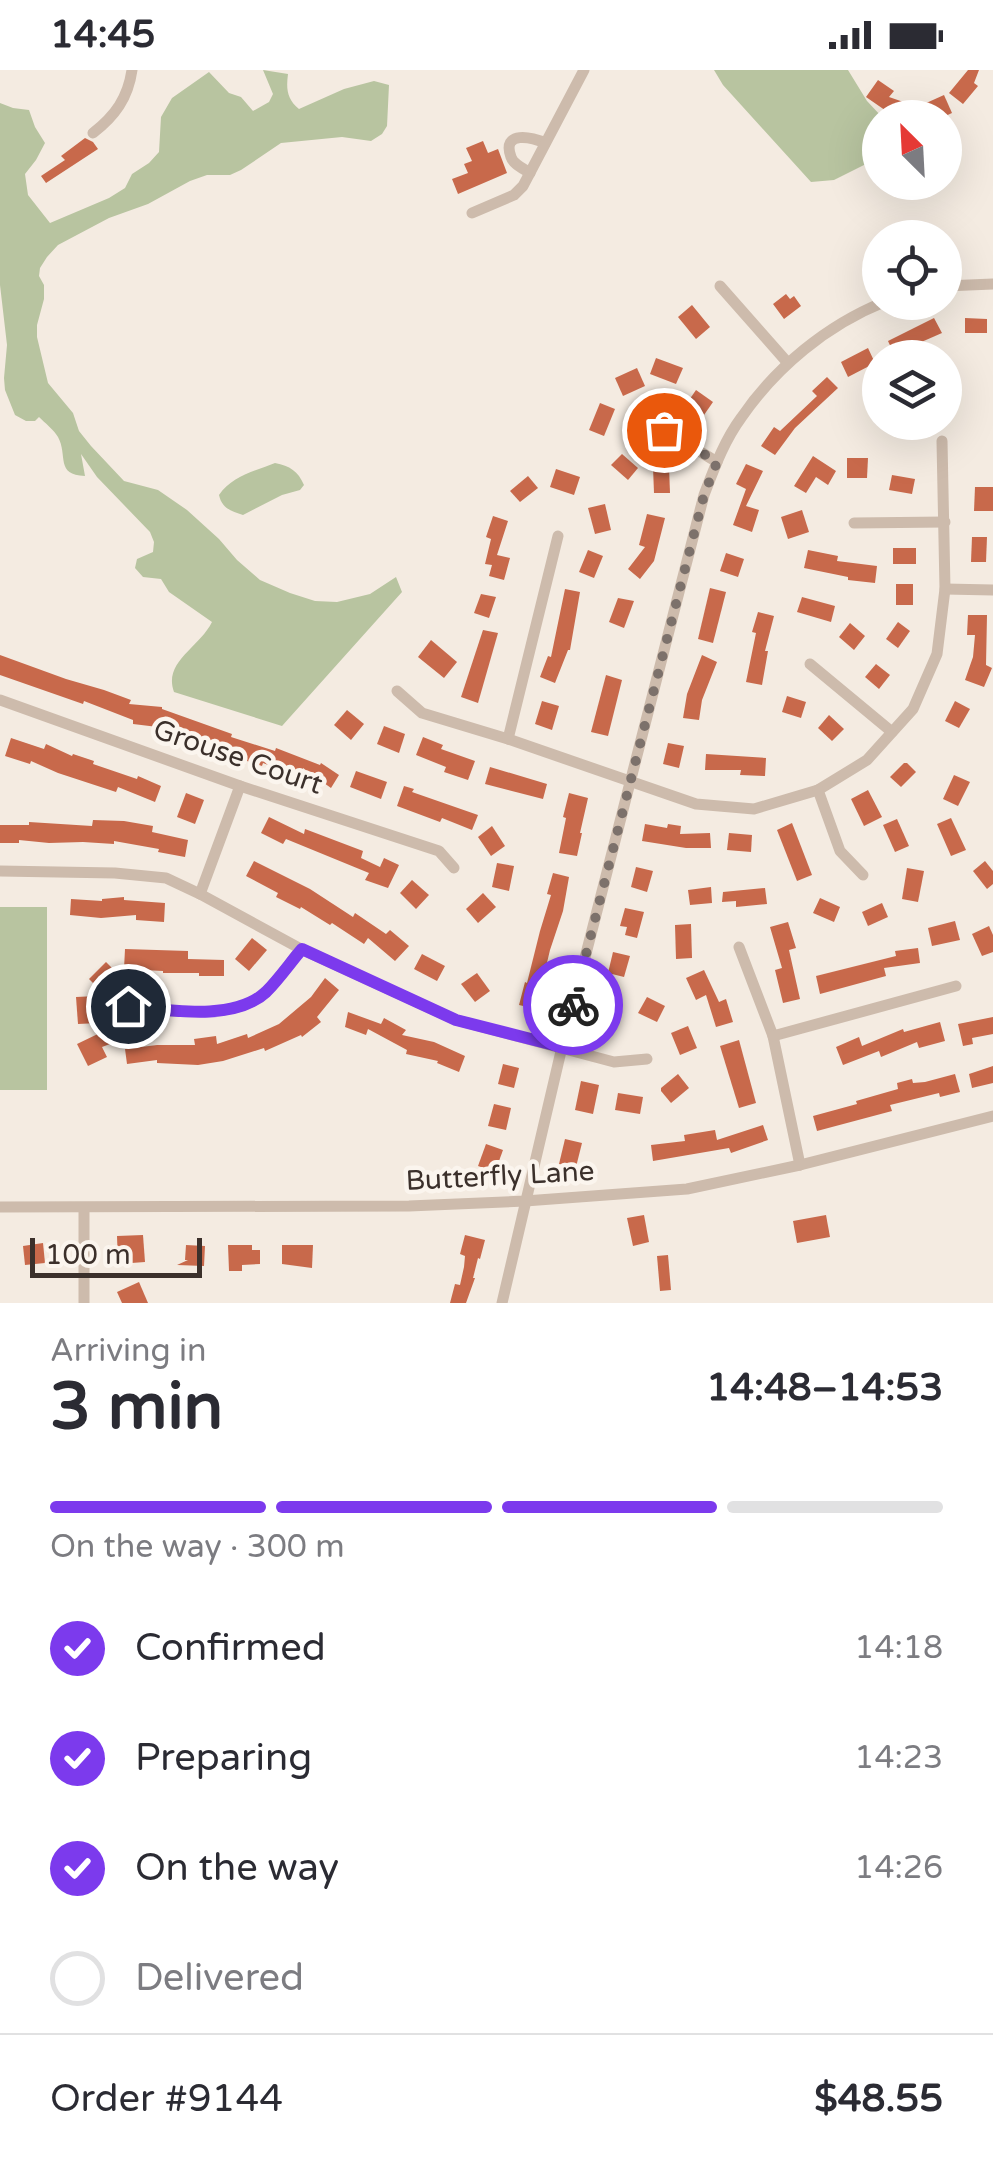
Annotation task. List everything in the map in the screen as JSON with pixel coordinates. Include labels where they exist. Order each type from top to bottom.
[{"type":"street","points":[[93,133],[116,113],[132,70]]},
{"type":"street","points":[[472,213],[523,186],[584,70]]},
{"type":"street","points":[[530,173],[514,162],[511,146],[520,136],[545,143]]},
{"type":"street","points":[[962,285],[993,284]]},
{"type":"street","points":[[720,286],[788,362]]},
{"type":"street","points":[[502,1303],[562,1047],[704,495],[740,419],[788,362],[862,311]]},
{"type":"street","points":[[664,430],[717,462]]},
{"type":"street","points":[[397,691],[422,713],[508,738],[696,804],[754,809],[818,790],[867,760],[914,709],[937,654],[946,589],[942,441]]},
{"type":"street","points":[[854,523],[946,522]]},
{"type":"street","points":[[508,738],[558,536]]},
{"type":"street","points":[[946,589],[993,590]]},
{"type":"street","points":[[810,664],[892,732]]},
{"type":"street","name":"Grouse Court","points":[[0,700],[240,786],[439,851],[454,868]]},
{"type":"street","points":[[200,894],[240,786]]},
{"type":"street","points":[[818,790],[840,850],[864,875]]},
{"type":"street","points":[[0,871],[166,878],[302,949],[456,1020],[614,1062],[647,1060]]},
{"type":"street","points":[[739,948],[773,1036],[800,1165]]},
{"type":"street","points":[[128,1006],[207,1012],[243,1006],[264,994],[302,949]]},
{"type":"street","points":[[773,1036],[956,986]]},
{"type":"street","name":"Butterfly Lane","points":[[0,1207],[409,1206],[525,1202],[687,1189],[993,1116]]},
{"type":"street","points":[[84,1208],[84,1303]]},
{"type":"green space","points":[[263,70],[288,74],[288,93],[299,109],[374,81],[389,85],[387,126],[371,141],[342,137],[281,143],[241,170],[190,181],[58,245],[40,268],[44,299],[37,337],[48,383],[73,413],[79,431],[91,446],[124,481],[158,490],[187,510],[260,580],[315,601],[337,602],[370,594],[396,577],[402,592],[282,726],[174,692],[173,672],[212,622],[169,592],[161,579],[143,577],[135,568],[137,559],[153,552],[150,532],[97,477],[81,454],[85,476],[66,468],[58,437],[39,417],[26,421],[15,415],[5,390],[7,345],[0,285],[0,103],[29,110],[45,143],[25,174],[28,195],[50,223],[125,188],[132,174],[159,152],[161,117],[172,98],[209,72],[253,111],[269,102],[273,94]]},
{"type":"green space","points":[[714,70],[848,70],[866,100],[862,100],[862,166],[834,180],[811,182],[723,85]]},
{"type":"green space","points":[[275,463],[296,473],[304,485],[300,490],[243,515],[222,503],[219,495],[230,483]]},
{"type":"green space","points":[[0,907],[47,907],[47,1090],[0,1090]]},
{"type":"building","points":[[968,70],[979,70],[974,83],[978,86],[963,104],[949,93]]},
{"type":"building","points":[[878,80],[894,91],[889,97],[898,100],[870,100],[866,97]]},
{"type":"building","points":[[85,138],[98,149],[46,183],[41,176],[65,160],[61,156]]},
{"type":"building","points":[[483,141],[488,153],[498,149],[507,173],[458,194],[452,179],[468,173],[464,164],[472,161],[466,148]]},
{"type":"building","points":[[786,294],[790,299],[794,296],[801,306],[784,319],[773,304]]},
{"type":"building","points":[[692,305],[710,327],[696,339],[678,317]]},
{"type":"building","points":[[965,318],[987,319],[987,333],[965,333]]},
{"type":"building","points":[[930,320],[935,320],[942,333],[926,340],[890,340]]},
{"type":"building","points":[[862,351],[862,370],[848,377],[841,362]]},
{"type":"building","points":[[656,358],[683,368],[676,384],[650,374]]},
{"type":"building","points":[[637,368],[645,386],[623,396],[615,378]]},
{"type":"building","points":[[827,377],[838,388],[795,428],[775,455],[761,446],[774,427],[780,431],[817,396],[812,391]]},
{"type":"building","points":[[696,390],[713,402],[704,415],[687,403]]},
{"type":"building","points":[[600,403],[615,409],[604,436],[589,430]]},
{"type":"building","points":[[622,454],[638,468],[628,480],[611,465]]},
{"type":"building","points":[[813,456],[836,471],[828,485],[816,477],[806,493],[794,486]]},
{"type":"building","points":[[847,458],[868,458],[867,478],[847,478]]},
{"type":"building","points":[[746,464],[763,471],[746,506],[759,510],[752,532],[733,525],[746,489],[736,484]]},
{"type":"building","points":[[653,467],[669,467],[670,493],[654,493]]},
{"type":"building","points":[[556,469],[580,477],[574,495],[550,487]]},
{"type":"building","points":[[892,475],[915,479],[912,494],[889,490]]},
{"type":"building","points":[[528,476],[538,488],[520,502],[510,491]]},
{"type":"building","points":[[975,487],[993,487],[993,511],[974,511]]},
{"type":"building","points":[[605,504],[611,530],[595,534],[588,508]]},
{"type":"building","points":[[802,510],[809,532],[788,539],[781,517]]},
{"type":"building","points":[[647,514],[665,518],[654,561],[640,579],[628,569],[645,547],[639,545]]},
{"type":"building","points":[[493,516],[508,521],[497,555],[510,558],[504,580],[489,576],[492,565],[485,564],[491,539],[486,537]]},
{"type":"building","points":[[972,537],[987,537],[986,562],[971,562]]},
{"type":"building","points":[[893,548],[916,548],[916,564],[893,564]]},
{"type":"building","points":[[588,550],[603,556],[594,578],[579,572]]},
{"type":"building","points":[[808,550],[838,556],[837,561],[877,566],[875,583],[804,568]]},
{"type":"building","points":[[726,553],[744,559],[738,577],[720,571]]},
{"type":"building","points":[[896,584],[913,584],[913,605],[896,605]]},
{"type":"building","points":[[710,588],[726,592],[713,643],[698,639]]},
{"type":"building","points":[[565,589],[580,592],[570,650],[555,683],[540,677],[548,656],[551,657]]},
{"type":"building","points":[[481,594],[496,597],[489,618],[474,613]]},
{"type":"building","points":[[802,597],[835,606],[831,622],[797,612]]},
{"type":"building","points":[[618,598],[634,601],[624,628],[609,622]]},
{"type":"building","points":[[758,612],[774,616],[762,685],[746,682]]},
{"type":"building","points":[[968,615],[987,615],[986,665],[992,668],[984,687],[965,680],[975,635],[967,635]]},
{"type":"building","points":[[898,622],[910,631],[898,648],[886,639]]},
{"type":"building","points":[[850,623],[865,636],[854,650],[839,637]]},
{"type":"building","points":[[483,630],[498,633],[478,703],[461,697]]},
{"type":"building","points":[[431,640],[457,662],[444,678],[418,657]]},
{"type":"building","points":[[0,655],[131,700],[129,704],[162,707],[232,734],[231,737],[321,763],[339,775],[331,788],[303,768],[300,777],[235,757],[165,731],[166,728],[133,724],[133,720],[84,701],[83,704],[0,675]]},
{"type":"building","points":[[702,655],[717,662],[702,700],[699,720],[683,718],[687,694]]},
{"type":"building","points":[[876,664],[890,675],[879,689],[865,677]]},
{"type":"building","points":[[606,675],[622,680],[608,736],[591,732]]},
{"type":"building","points":[[787,696],[806,702],[801,718],[782,712]]},
{"type":"building","points":[[542,701],[559,706],[552,730],[535,724]]},
{"type":"building","points":[[955,701],[970,709],[959,728],[945,721]]},
{"type":"building","points":[[347,710],[364,724],[351,740],[334,725]]},
{"type":"building","points":[[829,715],[844,729],[832,741],[818,728]]},
{"type":"building","points":[[384,726],[405,734],[399,753],[377,744]]},
{"type":"building","points":[[423,737],[443,745],[441,749],[475,761],[468,780],[444,772],[446,767],[416,755]]},
{"type":"building","points":[[11,738],[44,749],[46,744],[161,786],[155,802],[118,787],[116,792],[31,761],[30,764],[5,756]]},
{"type":"building","points":[[668,743],[684,746],[679,768],[663,764]]},
{"type":"building","points":[[706,754],[766,758],[765,776],[740,775],[741,770],[705,770]]},
{"type":"building","points":[[904,763],[916,772],[901,787],[890,777]]},
{"type":"building","points":[[490,767],[547,784],[543,799],[485,784]]},
{"type":"building","points":[[356,771],[387,782],[381,799],[350,787]]},
{"type":"building","points":[[954,775],[970,782],[958,806],[943,799]]},
{"type":"building","points":[[404,786],[478,815],[472,830],[397,806]]},
{"type":"building","points":[[868,790],[882,817],[864,826],[851,799]]},
{"type":"building","points":[[186,793],[204,800],[195,824],[177,817]]},
{"type":"building","points":[[569,793],[588,798],[577,856],[559,853]]},
{"type":"building","points":[[269,817],[304,834],[305,829],[363,851],[361,858],[380,867],[384,858],[399,865],[388,888],[365,880],[369,873],[286,839],[283,844],[261,833]]},
{"type":"building","points":[[951,818],[966,850],[951,856],[937,824]]},
{"type":"building","points":[[897,819],[909,846],[895,852],[883,825]]},
{"type":"building","points":[[93,820],[153,826],[152,832],[188,840],[185,857],[114,841],[0,843],[0,825],[29,822],[92,826]]},
{"type":"building","points":[[792,823],[812,875],[797,881],[777,830]]},
{"type":"building","points":[[645,824],[681,826],[680,834],[710,833],[711,848],[642,841]]},
{"type":"building","points":[[492,826],[505,846],[491,856],[478,837]]},
{"type":"building","points":[[729,833],[752,835],[751,852],[727,850]]},
{"type":"building","points":[[254,861],[310,889],[353,917],[355,913],[386,934],[390,930],[409,946],[395,961],[368,938],[364,944],[332,923],[276,897],[278,893],[246,876]]},
{"type":"building","points":[[985,861],[993,871],[993,884],[987,889],[973,871]]},
{"type":"building","points":[[497,863],[514,866],[509,891],[492,887]]},
{"type":"building","points":[[636,867],[653,871],[647,892],[631,887]]},
{"type":"building","points":[[907,868],[924,871],[918,902],[902,899]]},
{"type":"building","points":[[553,873],[569,877],[536,1009],[519,1005],[551,895],[547,894]]},
{"type":"building","points":[[412,880],[429,895],[416,909],[400,893]]},
{"type":"building","points":[[711,887],[712,903],[690,905],[688,890]]},
{"type":"building","points":[[765,888],[767,904],[736,907],[736,901],[722,902],[723,892]]},
{"type":"building","points":[[483,893],[496,907],[478,923],[466,909]]},
{"type":"building","points":[[124,897],[165,903],[164,922],[136,920],[136,915],[70,915],[71,899],[102,901]]},
{"type":"building","points":[[820,898],[840,907],[834,922],[813,913]]},
{"type":"building","points":[[882,903],[888,917],[868,926],[862,912]]},
{"type":"building","points":[[625,908],[644,912],[637,938],[625,935],[627,927],[620,926]]},
{"type":"building","points":[[955,921],[960,940],[932,946],[928,928]]},
{"type":"building","points":[[788,922],[796,948],[789,950],[800,999],[783,1003],[775,970],[782,968],[770,927]]},
{"type":"building","points":[[691,924],[692,958],[676,959],[675,925]]},
{"type":"building","points":[[989,926],[993,952],[982,956],[972,934]]},
{"type":"building","points":[[252,938],[267,950],[249,971],[235,959]]},
{"type":"building","points":[[918,948],[920,963],[884,968],[886,976],[820,994],[816,976],[896,956],[895,951]]},
{"type":"building","points":[[125,949],[188,951],[188,959],[224,960],[224,976],[124,969]]},
{"type":"building","points":[[613,952],[630,956],[624,977],[608,973]]},
{"type":"building","points":[[422,954],[445,966],[437,981],[414,969]]},
{"type":"building","points":[[106,962],[119,975],[102,992],[89,979]]},
{"type":"building","points":[[704,970],[719,1002],[726,999],[733,1022],[716,1027],[706,995],[696,1000],[686,978]]},
{"type":"building","points":[[477,973],[490,991],[475,1002],[461,984]]},
{"type":"building","points":[[325,978],[339,990],[317,1017],[321,1022],[302,1037],[265,1051],[264,1048],[198,1065],[157,1060],[127,1064],[125,1049],[195,1045],[194,1039],[216,1036],[217,1044],[247,1034],[248,1038],[279,1024],[311,997]]},
{"type":"building","points":[[97,996],[99,1023],[78,1024],[76,997]]},
{"type":"building","points":[[647,997],[665,1006],[657,1022],[638,1013]]},
{"type":"building","points":[[602,998],[623,1004],[619,1020],[597,1014]]},
{"type":"building","points":[[348,1012],[381,1024],[384,1018],[406,1030],[402,1035],[434,1042],[465,1056],[459,1072],[438,1061],[406,1054],[407,1050],[368,1029],[366,1035],[345,1027]]},
{"type":"building","points":[[993,1017],[993,1034],[972,1038],[973,1044],[963,1046],[958,1024]]},
{"type":"building","points":[[940,1022],[945,1041],[919,1048],[917,1042],[881,1057],[879,1051],[843,1065],[836,1047],[859,1037],[862,1046],[903,1029],[904,1032]]},
{"type":"building","points":[[688,1026],[697,1048],[680,1055],[671,1033]]},
{"type":"building","points":[[104,1031],[110,1044],[102,1047],[107,1057],[88,1066],[77,1044]]},
{"type":"building","points":[[739,1040],[756,1103],[739,1108],[720,1046]]},
{"type":"building","points":[[503,1064],[519,1068],[514,1088],[498,1084]]},
{"type":"building","points":[[993,1066],[993,1083],[972,1088],[969,1074]]},
{"type":"building","points":[[678,1074],[689,1088],[671,1103],[661,1088]]},
{"type":"building","points":[[955,1074],[960,1092],[890,1105],[892,1111],[817,1131],[813,1116],[898,1089],[897,1083],[912,1079],[913,1083],[925,1082]]},
{"type":"building","points":[[581,1081],[599,1085],[593,1114],[575,1110]]},
{"type":"building","points":[[618,1093],[643,1097],[640,1114],[615,1110]]},
{"type":"building","points":[[494,1104],[511,1108],[506,1130],[488,1126]]},
{"type":"building","points":[[763,1125],[768,1140],[731,1153],[729,1148],[653,1161],[651,1145],[685,1141],[684,1135],[715,1130],[717,1140]]},
{"type":"building","points":[[565,1139],[582,1143],[576,1167],[559,1164]]},
{"type":"building","points":[[486,1144],[503,1150],[495,1172],[478,1166]]},
{"type":"building","points":[[644,1215],[649,1242],[633,1246],[627,1218]]},
{"type":"building","points":[[826,1215],[830,1237],[797,1243],[793,1221]]},
{"type":"building","points":[[143,1235],[145,1262],[118,1264],[117,1236]]},
{"type":"building","points":[[465,1235],[485,1240],[466,1303],[450,1303],[464,1267],[465,1256],[460,1254]]},
{"type":"building","points":[[43,1243],[45,1263],[25,1265],[23,1246]]},
{"type":"building","points":[[186,1245],[205,1246],[204,1266],[177,1265],[188,1260]]},
{"type":"building","points":[[228,1245],[252,1245],[252,1250],[260,1250],[260,1264],[229,1271]]},
{"type":"building","points":[[282,1245],[313,1245],[312,1268],[282,1264]]},
{"type":"building","points":[[668,1255],[671,1290],[660,1291],[657,1256]]},
{"type":"building","points":[[139,1282],[148,1303],[122,1303],[117,1292]]},
{"type":"way so far","points":[[573,1005],[704,495],[717,462],[664,430]]},
{"type":"route","points":[[128,1006],[207,1012],[243,1006],[264,994],[302,949],[456,1020],[562,1047],[573,1005]]}]
